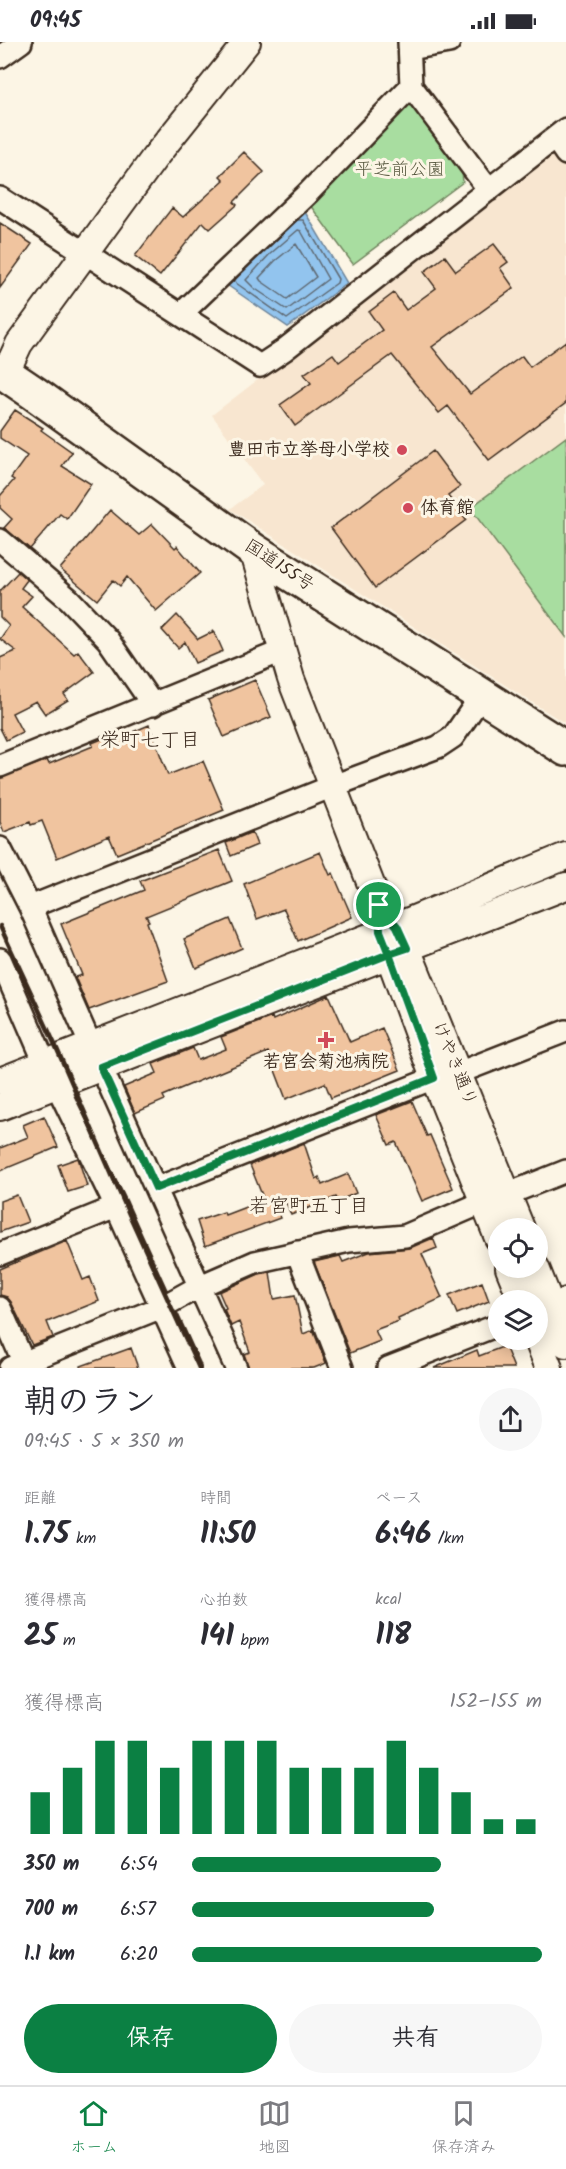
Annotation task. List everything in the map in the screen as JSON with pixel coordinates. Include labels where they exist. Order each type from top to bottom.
[{"type":"highway","name":"国道155号","points":[[2,374],[253,550],[566,749]]},
{"type":"street","points":[[0,57],[21,42]]},
{"type":"street","points":[[2,374],[19,344],[155,157],[247,42]]},
{"type":"street","points":[[449,42],[410,45],[411,86],[489,190]]},
{"type":"street","points":[[181,314],[309,192],[411,86]]},
{"type":"street","points":[[0,198],[260,366],[284,350],[489,190],[562,140]]},
{"type":"street","points":[[0,540],[69,599],[100,632],[153,705]]},
{"type":"street","points":[[253,550],[282,651],[446,1075],[490,1218]]},
{"type":"street","points":[[0,766],[282,651]]},
{"type":"street","points":[[30,907],[446,743],[453,737],[482,695]]},
{"type":"street","points":[[0,848],[30,907],[236,1368]]},
{"type":"street","points":[[393,940],[566,856]]},
{"type":"street","points":[[0,1081],[45,1063],[96,1056],[393,940],[566,886]]},
{"type":"street","points":[[0,959],[45,1063]]},
{"type":"street","points":[[156,1188],[446,1075],[566,1031]]},
{"type":"street","points":[[0,1107],[57,1086],[96,1056]]},
{"type":"street","name":"けやき通り","points":[[446,1075],[508,1194],[517,1218]]},
{"type":"street","points":[[57,1086],[116,1207],[189,1368]]},
{"type":"street","points":[[508,1194],[566,1172]]},
{"type":"street","points":[[0,1308],[20,1366],[162,1307],[198,1287],[255,1262],[349,1241],[405,1236],[484,1202]]},
{"type":"street","points":[[0,1254],[116,1207]]},
{"type":"street","points":[[297,1252],[342,1368]]},
{"type":"street","points":[[540,1278],[566,1344]]},
{"type":"street","points":[[388,1368],[488,1329]]},
{"type":"street","points":[[542,1350],[549,1368]]},
{"type":"shaded area","name":"豊田市立挙母小学校","points":[[548,156],[559,157],[566,168],[566,724],[230,509],[263,485],[212,415]]},
{"type":"green space","name":"平芝前公園","points":[[407,97],[462,172],[463,182],[353,264],[307,201]]},
{"type":"green space","points":[[566,437],[566,637],[470,508]]},
{"type":"water","points":[[302,207],[347,283],[288,327],[224,283]]},
{"type":"building","points":[[244,152],[264,172],[234,202],[237,205],[210,229],[203,222],[160,276],[135,256],[172,208],[183,217],[224,180],[220,176]]},
{"type":"building","points":[[0,223],[32,244],[0,288]]},
{"type":"building","points":[[494,244],[508,262],[500,268],[514,288],[432,347],[470,394],[522,356],[530,367],[566,341],[566,403],[489,460],[448,406],[439,413],[392,355],[295,426],[280,405],[311,383],[304,374],[333,354],[339,362],[382,330],[369,312],[394,293],[406,310],[436,288],[424,272],[445,256],[456,271]]},
{"type":"building","points":[[15,410],[43,428],[41,430],[72,452],[62,466],[91,484],[67,519],[60,514],[30,549],[4,528],[12,519],[0,508],[0,496],[14,480],[11,478],[27,456],[0,438],[0,431]]},
{"type":"building","name":"体育館","points":[[433,451],[460,487],[448,496],[466,520],[375,588],[331,528]]},
{"type":"building","points":[[110,510],[139,535],[152,524],[175,548],[177,546],[200,573],[156,611],[127,577],[120,586],[113,580],[97,600],[60,569]]},
{"type":"building","points":[[18,572],[27,580],[21,588],[32,596],[22,607],[74,654],[78,651],[94,672],[64,694],[68,700],[45,714],[36,701],[12,713],[22,732],[6,740],[0,728],[0,658],[16,651],[0,639],[9,626],[0,617],[0,591]]},
{"type":"building","points":[[177,615],[198,639],[214,631],[223,651],[195,663],[185,642],[178,648],[162,630]]},
{"type":"building","points":[[255,680],[271,717],[224,737],[208,700]]},
{"type":"building","points":[[149,725],[168,775],[203,761],[224,810],[117,854],[109,836],[57,858],[42,821],[31,825],[30,822],[4,832],[0,822],[0,778],[47,760],[49,764],[93,746],[92,743],[112,735],[114,740]]},
{"type":"building","points":[[252,832],[257,845],[231,856],[226,843]]},
{"type":"building","points":[[219,850],[232,881],[146,916],[168,981],[89,1010],[75,977],[82,975],[61,924],[144,890],[140,881]]},
{"type":"building","points":[[320,852],[330,875],[333,873],[352,917],[298,941],[284,909],[257,919],[244,884]]},
{"type":"building","points":[[230,919],[242,948],[196,968],[184,939]]},
{"type":"building","points":[[329,995],[350,1042],[382,1028],[400,1070],[331,1098],[325,1083],[286,1099],[268,1052],[163,1096],[165,1100],[135,1113],[124,1087],[157,1073],[153,1064],[193,1048],[198,1060],[226,1049],[221,1037],[272,1017],[273,1020]]},
{"type":"building","points":[[412,1101],[453,1188],[422,1201],[396,1142],[389,1145],[376,1115]]},
{"type":"building","points":[[44,1116],[58,1147],[0,1171],[0,1148],[28,1137],[23,1125]]},
{"type":"building","points":[[304,1143],[316,1179],[319,1177],[322,1185],[348,1174],[356,1193],[338,1201],[336,1197],[291,1215],[286,1202],[277,1205],[280,1218],[205,1246],[197,1221],[224,1212],[225,1215],[264,1200],[250,1165]]},
{"type":"building","points":[[78,1158],[87,1186],[68,1192],[58,1165]]},
{"type":"building","points":[[17,1195],[28,1222],[0,1232],[0,1201]]},
{"type":"building","points":[[433,1238],[437,1248],[422,1254],[442,1298],[398,1318],[399,1321],[375,1330],[380,1341],[350,1353],[314,1262],[340,1256],[343,1262],[369,1252],[410,1248]]},
{"type":"building","points":[[67,1241],[83,1280],[90,1277],[99,1301],[47,1322],[53,1337],[32,1345],[11,1302],[7,1297],[0,1295],[0,1269]]},
{"type":"building","points":[[270,1272],[274,1299],[295,1295],[303,1334],[313,1330],[326,1363],[314,1368],[249,1368],[244,1354],[250,1352],[239,1322],[231,1326],[219,1292],[259,1274]]},
{"type":"building","points":[[482,1282],[488,1301],[457,1314],[449,1295]]},
{"type":"building","points":[[131,1348],[138,1368],[81,1368],[81,1366]]},
{"type":"building","points":[[477,1350],[479,1356],[495,1350],[507,1350],[514,1368],[434,1368]]},
{"type":"railway","points":[[0,926],[199,1368]]},
{"type":"place","name":"豊田市立挙母小学校","points":[[402,450]]},
{"type":"place","name":"体育館","points":[[408,508]]},
{"type":"place","name":"若宮会菊池病院","points":[[326,1040]]},
{"type":"district","name":"栄町七丁目","points":[[150,741]]},
{"type":"district","name":"若宮町五丁目","points":[[309,1207]]},
{"type":"route","points":[[379,905],[380,931],[389,954],[101,1067],[156,1188],[434,1078],[389,954],[407,948],[397,926],[379,905]]}]
